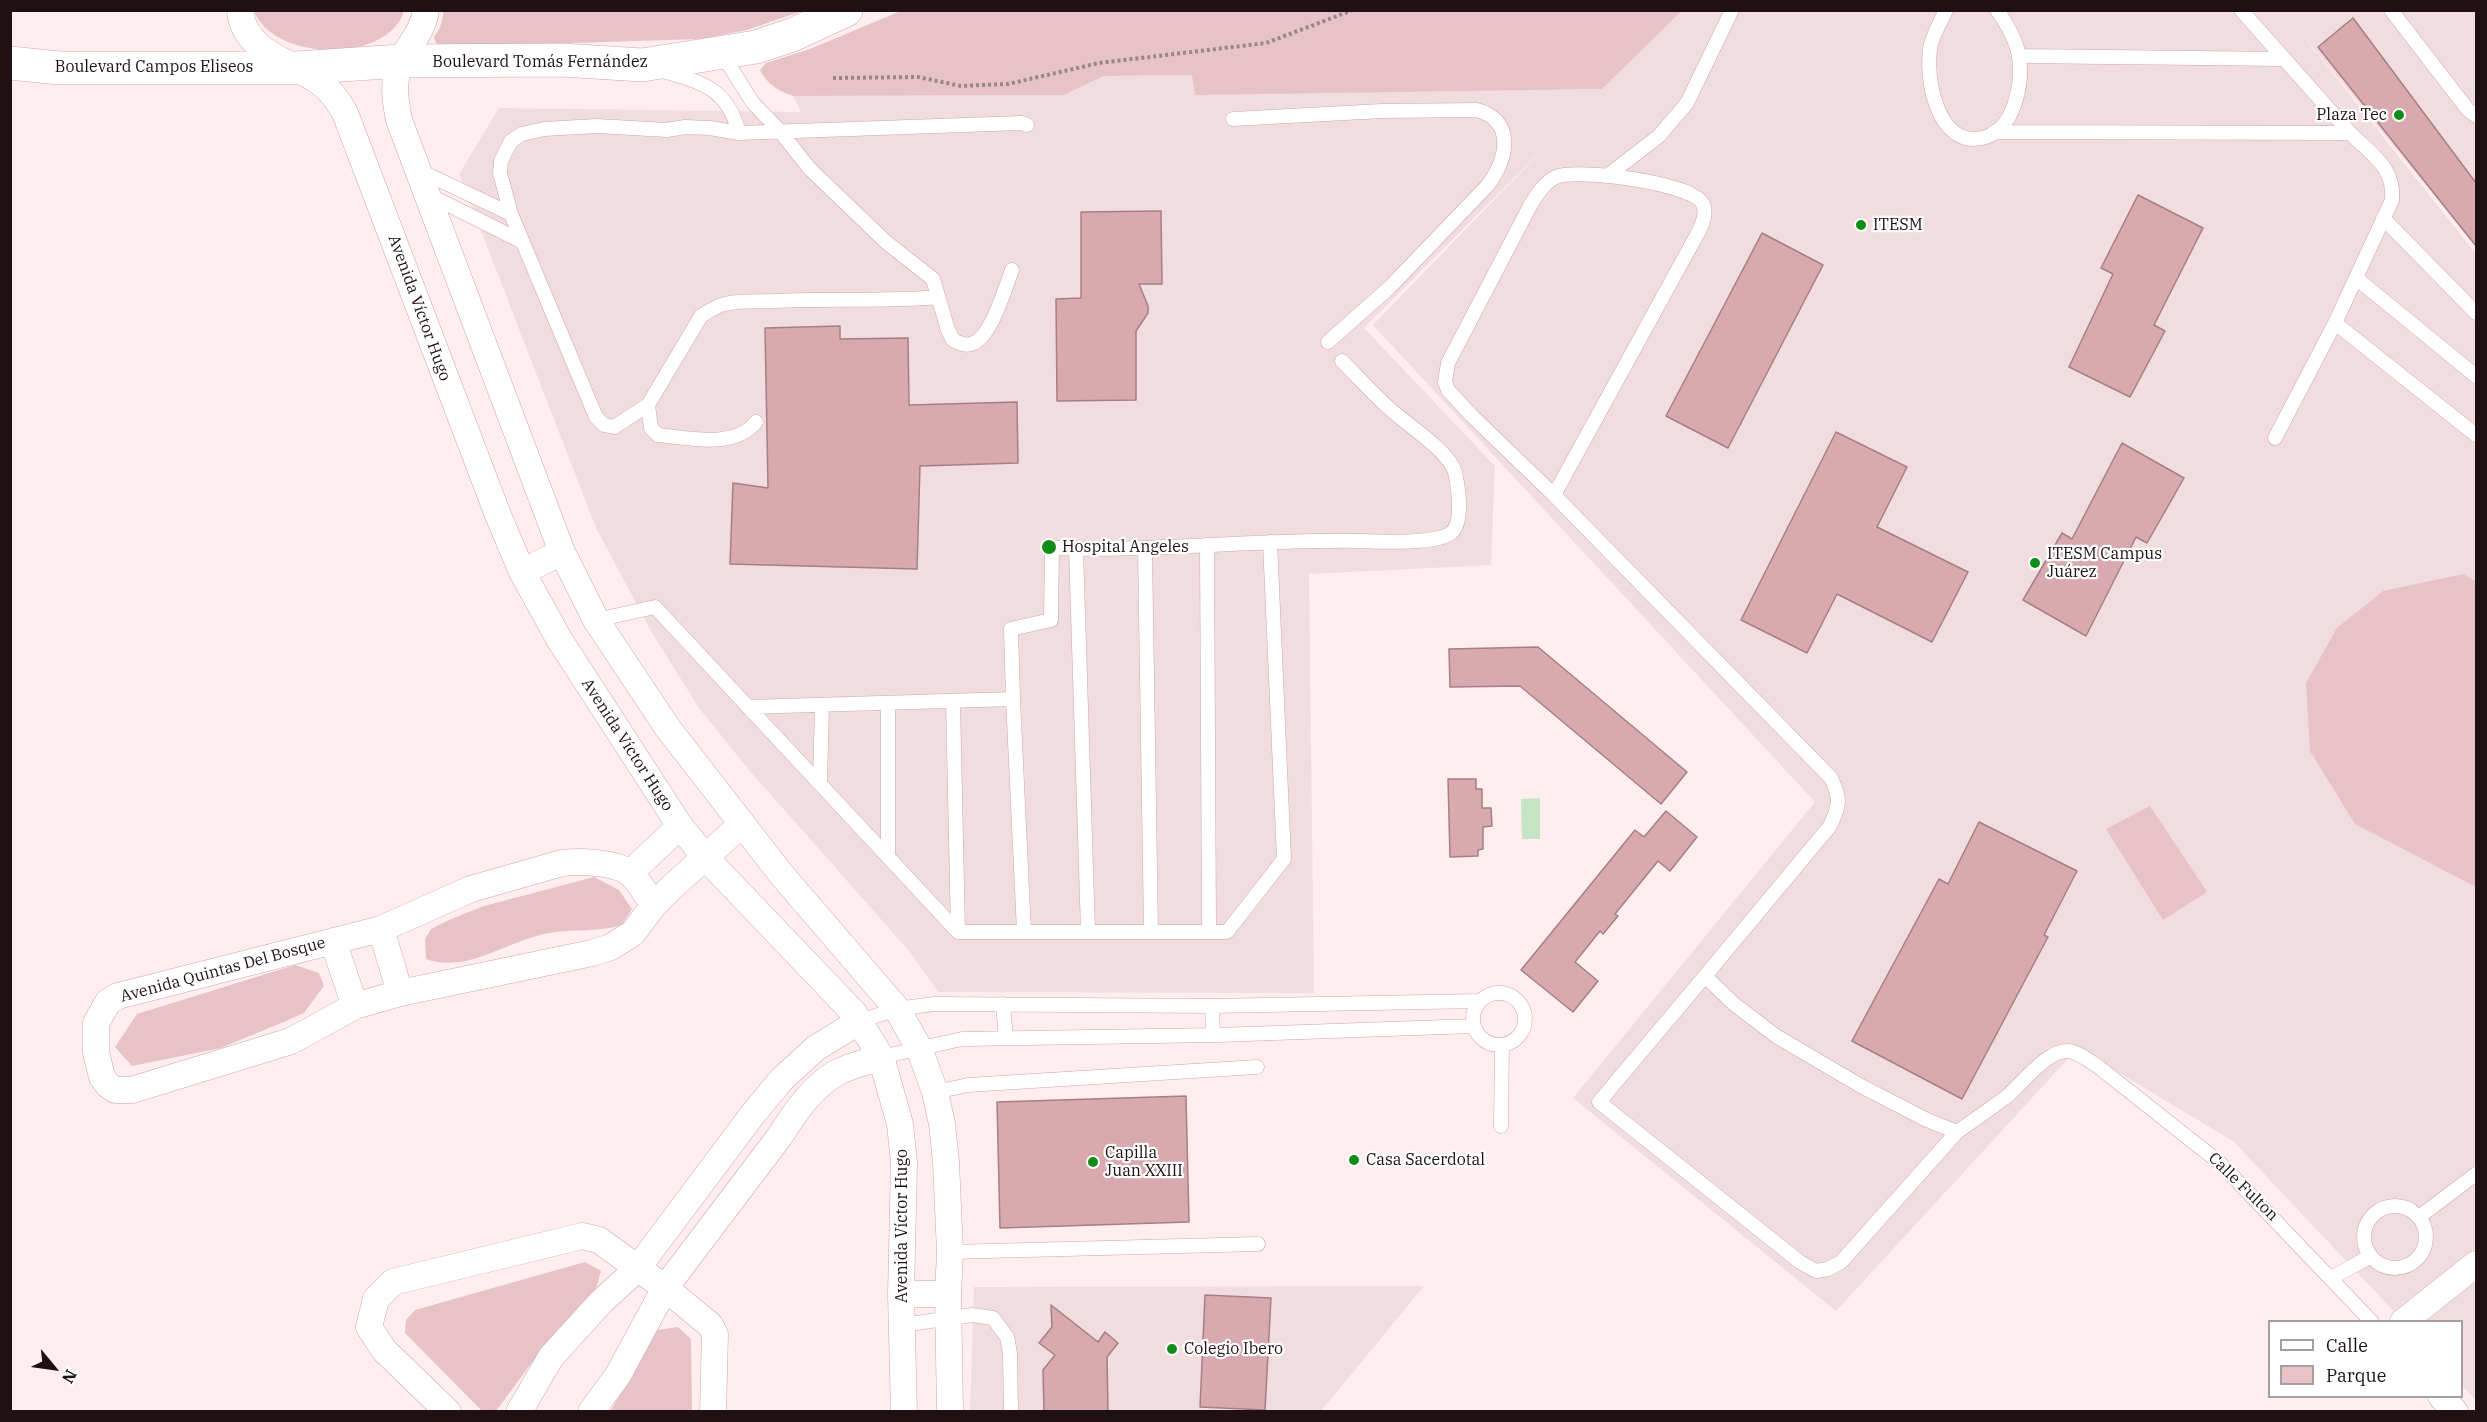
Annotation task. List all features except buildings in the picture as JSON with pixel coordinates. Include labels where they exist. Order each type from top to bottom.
[{"type":"main road","name":"Boulevard Tomás Fernández","points":[[297,68],[401,61],[562,60],[642,65],[756,47],[792,35],[846,10]]},
{"type":"main road","name":"Boulevard Campos Eliseos","points":[[10,63],[59,68],[297,68]]},
{"type":"street","name":"Avenida Víctor Hugo","points":[[240,10],[242,27],[251,40],[262,49],[323,84],[336,98],[349,123],[458,412],[522,572],[559,639],[680,826],[705,856],[860,1021],[880,1057],[900,1124],[904,1163],[901,1294],[904,1412]]},
{"type":"street","points":[[426,10],[424,21],[401,61],[395,84],[399,120],[562,552],[596,620],[667,728],[741,825],[897,1009],[919,1048],[935,1092],[942,1124],[946,1162],[950,1252],[950,1412]]},
{"type":"street","points":[[522,572],[562,552]]},
{"type":"street","name":"Avenida Quintas Del Bosque","points":[[630,873],[599,863],[575,861],[562,863],[471,889],[381,929],[118,996],[108,1002],[96,1023],[96,1052],[102,1077],[116,1090],[132,1090],[291,1041],[355,1006],[400,993],[592,953],[610,947],[633,933],[654,905],[741,825]]},
{"type":"street","points":[[654,905],[630,873],[680,826]]},
{"type":"street","points":[[381,929],[400,993]]},
{"type":"street","name":"Avenida Quintas Del Bosque","points":[[333,941],[355,1006]]},
{"type":"street","points":[[519,1412],[551,1358],[601,1302],[637,1269],[753,1114],[782,1079],[816,1048],[860,1021]]},
{"type":"street","points":[[591,1412],[618,1375],[665,1288],[780,1136],[796,1110],[822,1084],[839,1072],[880,1057]]},
{"type":"street","points":[[753,1114],[780,1136]]},
{"type":"street","points":[[904,1163],[946,1162]]},
{"type":"street","points":[[448,1412],[384,1350],[369,1327],[376,1299],[393,1282],[582,1236],[599,1240],[665,1288],[710,1325],[714,1334],[713,1412]]},
{"type":"street","points":[[2406,1320],[2476,1264]]},
{"type":"street","points":[[901,1294],[949,1305]]},
{"type":"street","points":[[2444,1398],[2455,1412]]},
{"type":"lane","points":[[1607,176],[1659,136],[1687,104],[1732,10]]},
{"type":"lane","points":[[1946,10],[1931,43],[1929,68],[1931,91],[1950,129],[1966,138],[1983,138],[1994,132],[2006,122],[2015,103],[2019,80],[2019,56],[2009,29],[1997,10]]},
{"type":"lane","points":[[2241,10],[2350,133],[2388,171],[2393,186],[2392,200],[2335,323],[2275,438]]},
{"type":"lane","points":[[2391,10],[2468,110],[2476,116]]},
{"type":"lane","points":[[721,53],[753,103],[816,175],[886,242],[933,279],[953,340],[969,345],[977,342],[986,332],[1012,270]]},
{"type":"lane","points":[[2019,56],[2285,59]]},
{"type":"lane","points":[[642,65],[690,78],[717,92],[734,113],[739,132]]},
{"type":"lane","points":[[1233,119],[1382,111],[1477,110],[1487,113],[1500,126],[1504,153],[1496,175],[1390,287],[1328,342]]},
{"type":"lane","points":[[938,297],[908,300],[858,298],[727,303],[713,308],[700,316],[648,405],[614,427],[604,425],[596,417],[511,214],[500,173],[501,161],[511,141],[522,134],[544,129],[597,126],[667,130],[685,127],[739,132],[1011,123],[1027,125]]},
{"type":"lane","points":[[1994,132],[2350,133]]},
{"type":"lane","points":[[1554,495],[1691,249],[1704,219],[1703,203],[1690,194],[1661,185],[1607,176],[1565,175],[1555,177],[1539,191],[1453,353],[1445,374],[1445,382],[1456,398],[1831,778],[1839,795],[1838,810],[1830,826],[1705,976],[1734,1005],[1776,1036],[1861,1086],[1927,1120],[1958,1132]]},
{"type":"lane","points":[[421,182],[511,214]]},
{"type":"lane","points":[[421,182],[523,242]]},
{"type":"lane","points":[[2383,218],[2476,313]]},
{"type":"lane","points":[[2356,278],[2476,376]]},
{"type":"lane","points":[[2335,323],[2476,435]]},
{"type":"lane","points":[[1024,932],[1011,629],[1051,620],[1052,548],[1145,549],[1270,542],[1391,542],[1438,538],[1450,534],[1456,527],[1460,516],[1454,470],[1447,458],[1390,410],[1342,361]]},
{"type":"lane","points":[[648,405],[651,428],[658,435],[701,440],[726,438],[751,429],[756,422]]},
{"type":"lane","points":[[596,620],[655,607],[958,932],[1227,932],[1284,859],[1270,542]]},
{"type":"lane","points":[[1207,545],[1209,932]]},
{"type":"lane","points":[[1076,549],[1088,932]]},
{"type":"lane","points":[[1145,549],[1151,932]]},
{"type":"lane","points":[[748,707],[1013,699]]},
{"type":"lane","points":[[953,701],[958,932]]},
{"type":"lane","points":[[888,703],[888,856]]},
{"type":"lane","points":[[820,783],[822,705]]},
{"type":"lane","name":"Calle Fulton","points":[[1705,976],[1599,1102],[1800,1262],[1816,1271],[1828,1269],[1841,1262],[1958,1132],[2007,1096],[2044,1061],[2058,1053],[2068,1051],[2100,1068],[2220,1162],[2370,1320]]},
{"type":"lane","points":[[860,1021],[897,1009],[934,1004],[1212,1006],[1480,1001],[1496,993],[1505,994],[1520,1004],[1524,1011],[1523,1029],[1511,1042],[1502,1045],[1485,1041],[1474,1026],[1475,1009],[1480,1001]]},
{"type":"lane","points":[[1003,1004],[1006,1038]]},
{"type":"lane","points":[[1212,1006],[1213,1035]]},
{"type":"lane","points":[[880,1057],[962,1039],[1213,1035],[1474,1026]]},
{"type":"lane","points":[[1501,1126],[1502,1045]]},
{"type":"lane","points":[[935,1092],[968,1085],[1257,1067]]},
{"type":"lane","points":[[2419,1217],[2476,1174]]},
{"type":"lane","points":[[2398,1206],[2409,1209],[2419,1217],[2426,1240],[2422,1251],[2414,1261],[2391,1268],[2380,1264],[2371,1256],[2365,1245],[2364,1233],[2367,1222],[2375,1213],[2386,1207],[2398,1206]]},
{"type":"lane","points":[[950,1252],[1258,1244]]},
{"type":"lane","points":[[2331,1278],[2371,1256]]},
{"type":"lane","points":[[903,1325],[949,1305],[993,1318],[1007,1337],[1010,1353],[1011,1412]]},
{"type":"path","points":[[833,78],[918,77],[961,86],[1008,84],[1099,63],[1266,44],[1353,10]]},
{"type":"path","points":[[1399,10],[1433,10]]},
{"type":"shaded area","points":[[1682,11],[2476,11],[2476,247],[2289,18],[2476,254],[2476,1401],[2463,1386],[2463,1320],[2402,1320],[2233,1141],[2078,1048],[1836,1311],[1573,1098],[1815,802],[1373,325],[1556,136],[1364,328],[1495,466],[1491,565],[1309,574],[1314,993],[938,992],[910,952],[749,770],[699,708],[651,631],[596,528],[459,174],[499,108],[801,112],[793,96],[1064,95],[1104,76],[1193,75],[1195,94],[1602,89]]},
{"type":"shaded area","points":[[1540,798],[1540,839],[1522,839],[1521,799]]},
{"type":"shaded area","name":"Colegio Ibero","points":[[1424,1286],[1321,1411],[970,1412],[974,1287]]},
{"type":"green space","points":[[903,10],[1682,11],[1602,89],[1195,95],[1192,75],[1104,76],[1064,95],[794,96],[774,87],[760,70],[766,63],[810,49]]},
{"type":"green space","points":[[254,11],[404,11],[394,28],[377,41],[355,48],[330,50],[306,47],[284,40],[266,28]]},
{"type":"green space","points":[[444,11],[802,11],[747,30],[700,39],[444,47],[436,43],[434,37],[440,28]]},
{"type":"green space","points":[[2463,574],[2476,581],[2476,887],[2355,824],[2310,751],[2306,683],[2337,628],[2383,591]]},
{"type":"green space","points":[[2150,806],[2207,892],[2163,920],[2106,829]]},
{"type":"green space","points":[[594,877],[619,890],[632,909],[622,925],[604,929],[549,933],[473,959],[457,962],[426,959],[425,939],[431,929],[451,919],[484,906]]},
{"type":"green space","points":[[295,965],[319,973],[324,986],[304,1013],[221,1048],[132,1066],[115,1047],[137,1014]]},
{"type":"green space","points":[[585,1262],[601,1271],[596,1289],[542,1349],[496,1411],[481,1410],[405,1333],[406,1320],[415,1310]]},
{"type":"green space","points":[[678,1327],[691,1339],[692,1411],[610,1412],[657,1330]]},
{"type":"place","name":"Plaza Tec","points":[[2399,115]]},
{"type":"place","name":"ITESM","points":[[1861,225]]},
{"type":"place","name":"Hospital Angeles","points":[[1049,547]]},
{"type":"place","name":"ITESM Campus Juárez","points":[[2035,563]]},
{"type":"place","name":"Casa Sacerdotal","points":[[1354,1160]]},
{"type":"place","name":"Capilla Juan XXIII","points":[[1093,1162]]},
{"type":"place","name":"Colegio Ibero","points":[[1172,1349]]}]
